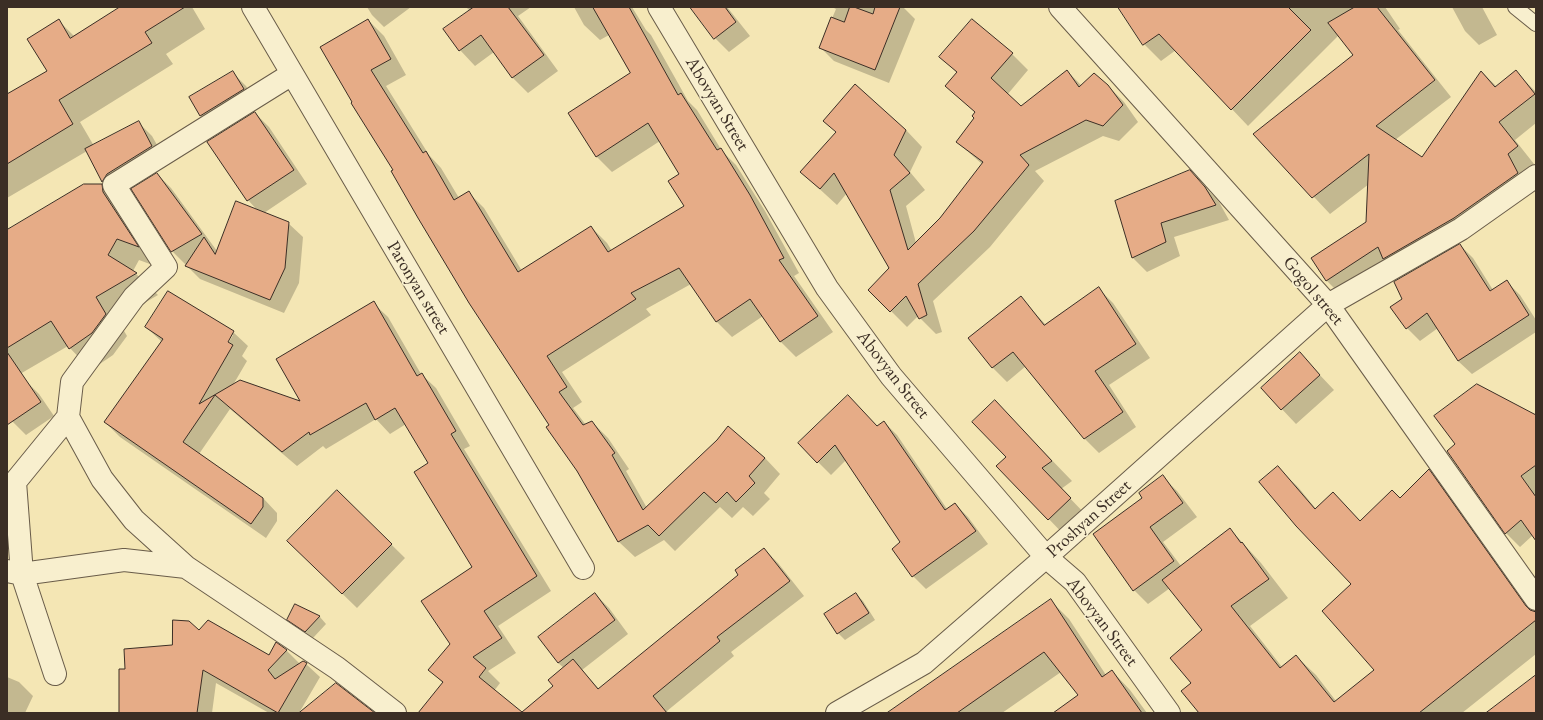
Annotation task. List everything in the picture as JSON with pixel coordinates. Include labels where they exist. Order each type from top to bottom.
[{"type":"street","name":"Paronyan street","points":[[253,7],[584,568]]},
{"type":"street","name":"Abovyan Street","points":[[659,7],[827,288],[891,376],[1046,557],[1075,582],[1169,713]]},
{"type":"street","name":"Gogol street","points":[[1060,7],[1328,305],[1536,599]]},
{"type":"street","points":[[55,674],[14,572],[15,482],[68,417],[72,382],[134,297],[166,267],[114,185],[292,74]]},
{"type":"street","name":"Proshyan Street","points":[[837,713],[924,663],[1046,557],[1328,305],[1461,229],[1536,176]]},
{"type":"street","points":[[68,417],[102,478],[134,520],[186,567],[338,668],[396,713]]},
{"type":"street","points":[[14,572],[124,560],[186,567]]},
{"type":"lane","points":[[1515,7],[1536,24]]},
{"type":"building","points":[[120,7],[185,7],[145,32],[152,43],[59,100],[73,124],[7,164],[7,94],[47,71],[27,39],[59,19],[70,38]]},
{"type":"building","points":[[474,7],[508,7],[544,55],[512,78],[481,35],[459,51],[443,29]]},
{"type":"building","points":[[593,7],[629,7],[678,95],[681,93],[717,150],[721,148],[750,195],[784,258],[779,260],[818,316],[780,342],[750,299],[716,322],[679,268],[631,293],[636,299],[547,356],[567,387],[559,392],[583,425],[592,421],[615,453],[612,455],[643,510],[717,440],[728,426],[765,458],[749,476],[755,483],[736,502],[727,492],[716,503],[704,492],[659,536],[648,525],[618,542],[577,471],[546,427],[549,425],[469,303],[391,171],[393,170],[351,103],[352,102],[320,47],[368,19],[391,59],[371,70],[423,153],[426,151],[454,200],[469,191],[518,272],[591,226],[608,252],[684,206],[668,181],[679,174],[648,123],[596,157],[568,113],[630,73]]},
{"type":"building","points":[[690,7],[725,7],[736,22],[714,39]]},
{"type":"building","points":[[850,7],[873,14],[875,7],[900,7],[875,70],[819,48],[831,17],[844,22]]},
{"type":"building","points":[[1118,7],[1288,7],[1311,30],[1231,110],[1159,34],[1143,45]]},
{"type":"building","points":[[1355,7],[1377,7],[1435,80],[1376,126],[1422,157],[1481,71],[1495,87],[1516,70],[1535,94],[1499,122],[1518,146],[1508,154],[1518,173],[1454,218],[1383,259],[1378,247],[1326,281],[1311,258],[1366,222],[1369,154],[1312,198],[1253,134],[1353,55],[1328,23]]},
{"type":"building","points":[[972,19],[1013,53],[991,78],[1021,106],[1067,70],[1079,87],[1094,73],[1108,85],[1123,105],[1103,126],[1086,120],[1020,155],[1029,165],[974,231],[918,284],[927,315],[919,319],[906,296],[890,312],[868,290],[889,268],[834,173],[820,189],[800,172],[836,132],[823,121],[855,84],[906,130],[894,155],[910,173],[890,190],[908,250],[940,218],[983,162],[956,142],[974,118],[972,116],[975,112],[945,86],[957,72],[939,57]]},
{"type":"building","points":[[233,71],[244,89],[200,116],[189,97]]},
{"type":"building","points":[[255,112],[294,170],[247,201],[207,142]]},
{"type":"building","points":[[139,121],[152,146],[107,174],[102,182],[85,149]]},
{"type":"building","points":[[1190,170],[1205,187],[1216,205],[1161,223],[1166,242],[1132,258],[1115,201]]},
{"type":"building","points":[[157,173],[202,234],[171,252],[131,189]]},
{"type":"building","points":[[84,184],[102,184],[103,192],[139,247],[117,239],[108,255],[137,273],[96,297],[106,314],[92,333],[69,349],[51,321],[7,348],[7,230]]},
{"type":"building","points":[[236,201],[289,222],[285,268],[270,300],[185,266],[204,237],[215,254]]},
{"type":"building","points":[[1460,244],[1490,291],[1507,280],[1529,315],[1458,361],[1427,313],[1406,329],[1390,307],[1402,299],[1394,282]]},
{"type":"building","points":[[1099,287],[1136,344],[1095,371],[1123,412],[1084,439],[1013,352],[992,368],[968,338],[1021,296],[1044,325]]},
{"type":"building","points":[[168,291],[234,331],[228,342],[233,345],[199,404],[240,380],[300,401],[276,359],[374,301],[417,376],[422,373],[456,431],[451,434],[537,576],[484,611],[502,638],[473,657],[486,668],[479,677],[522,712],[553,686],[548,680],[573,659],[598,689],[738,575],[735,570],[764,548],[790,581],[717,637],[720,641],[653,696],[667,713],[418,713],[443,682],[428,670],[450,644],[421,601],[472,567],[414,472],[428,463],[395,408],[375,420],[366,403],[310,435],[309,432],[282,452],[215,395],[183,442],[263,498],[263,507],[251,524],[104,422],[163,339],[145,327]]},
{"type":"building","points":[[7,352],[41,402],[7,425]]},
{"type":"building","points":[[1300,352],[1320,375],[1281,410],[1261,388]]},
{"type":"building","points":[[1477,384],[1536,415],[1536,465],[1521,476],[1536,497],[1536,541],[1521,520],[1505,534],[1447,451],[1455,444],[1434,416]]},
{"type":"building","points":[[848,395],[877,426],[884,421],[945,510],[955,503],[976,531],[912,577],[892,549],[900,542],[835,445],[817,463],[798,443]]},
{"type":"building","points":[[995,400],[1052,461],[1042,468],[1071,498],[1048,520],[996,466],[1006,457],[972,422]]},
{"type":"building","points":[[1278,466],[1315,509],[1333,492],[1360,521],[1392,490],[1400,498],[1429,469],[1526,606],[1530,610],[1536,612],[1536,620],[1419,713],[1199,713],[1181,691],[1191,683],[1170,658],[1202,630],[1162,580],[1230,528],[1269,579],[1231,606],[1280,668],[1296,655],[1334,702],[1374,670],[1322,611],[1351,584],[1296,526],[1259,482]]},
{"type":"building","points":[[1163,475],[1183,503],[1150,527],[1174,561],[1133,591],[1093,534],[1142,498],[1139,493]]},
{"type":"building","points":[[337,490],[392,544],[342,594],[287,541]]},
{"type":"building","points":[[595,593],[615,620],[558,663],[538,637]]},
{"type":"building","points":[[856,593],[869,613],[837,634],[824,614]]},
{"type":"building","points":[[1051,599],[1102,677],[1112,670],[1142,713],[1053,713],[1078,695],[1044,652],[957,713],[887,713]]},
{"type":"building","points":[[295,604],[320,616],[305,632],[287,620]]},
{"type":"building","points":[[173,620],[189,621],[199,630],[208,620],[269,655],[276,642],[287,650],[268,670],[275,679],[303,661],[307,663],[278,713],[203,670],[197,713],[119,713],[119,669],[125,669],[124,649],[172,645]]},
{"type":"building","points":[[1536,675],[1536,713],[1486,713]]},
{"type":"building","points":[[336,683],[375,713],[299,713]]}]
